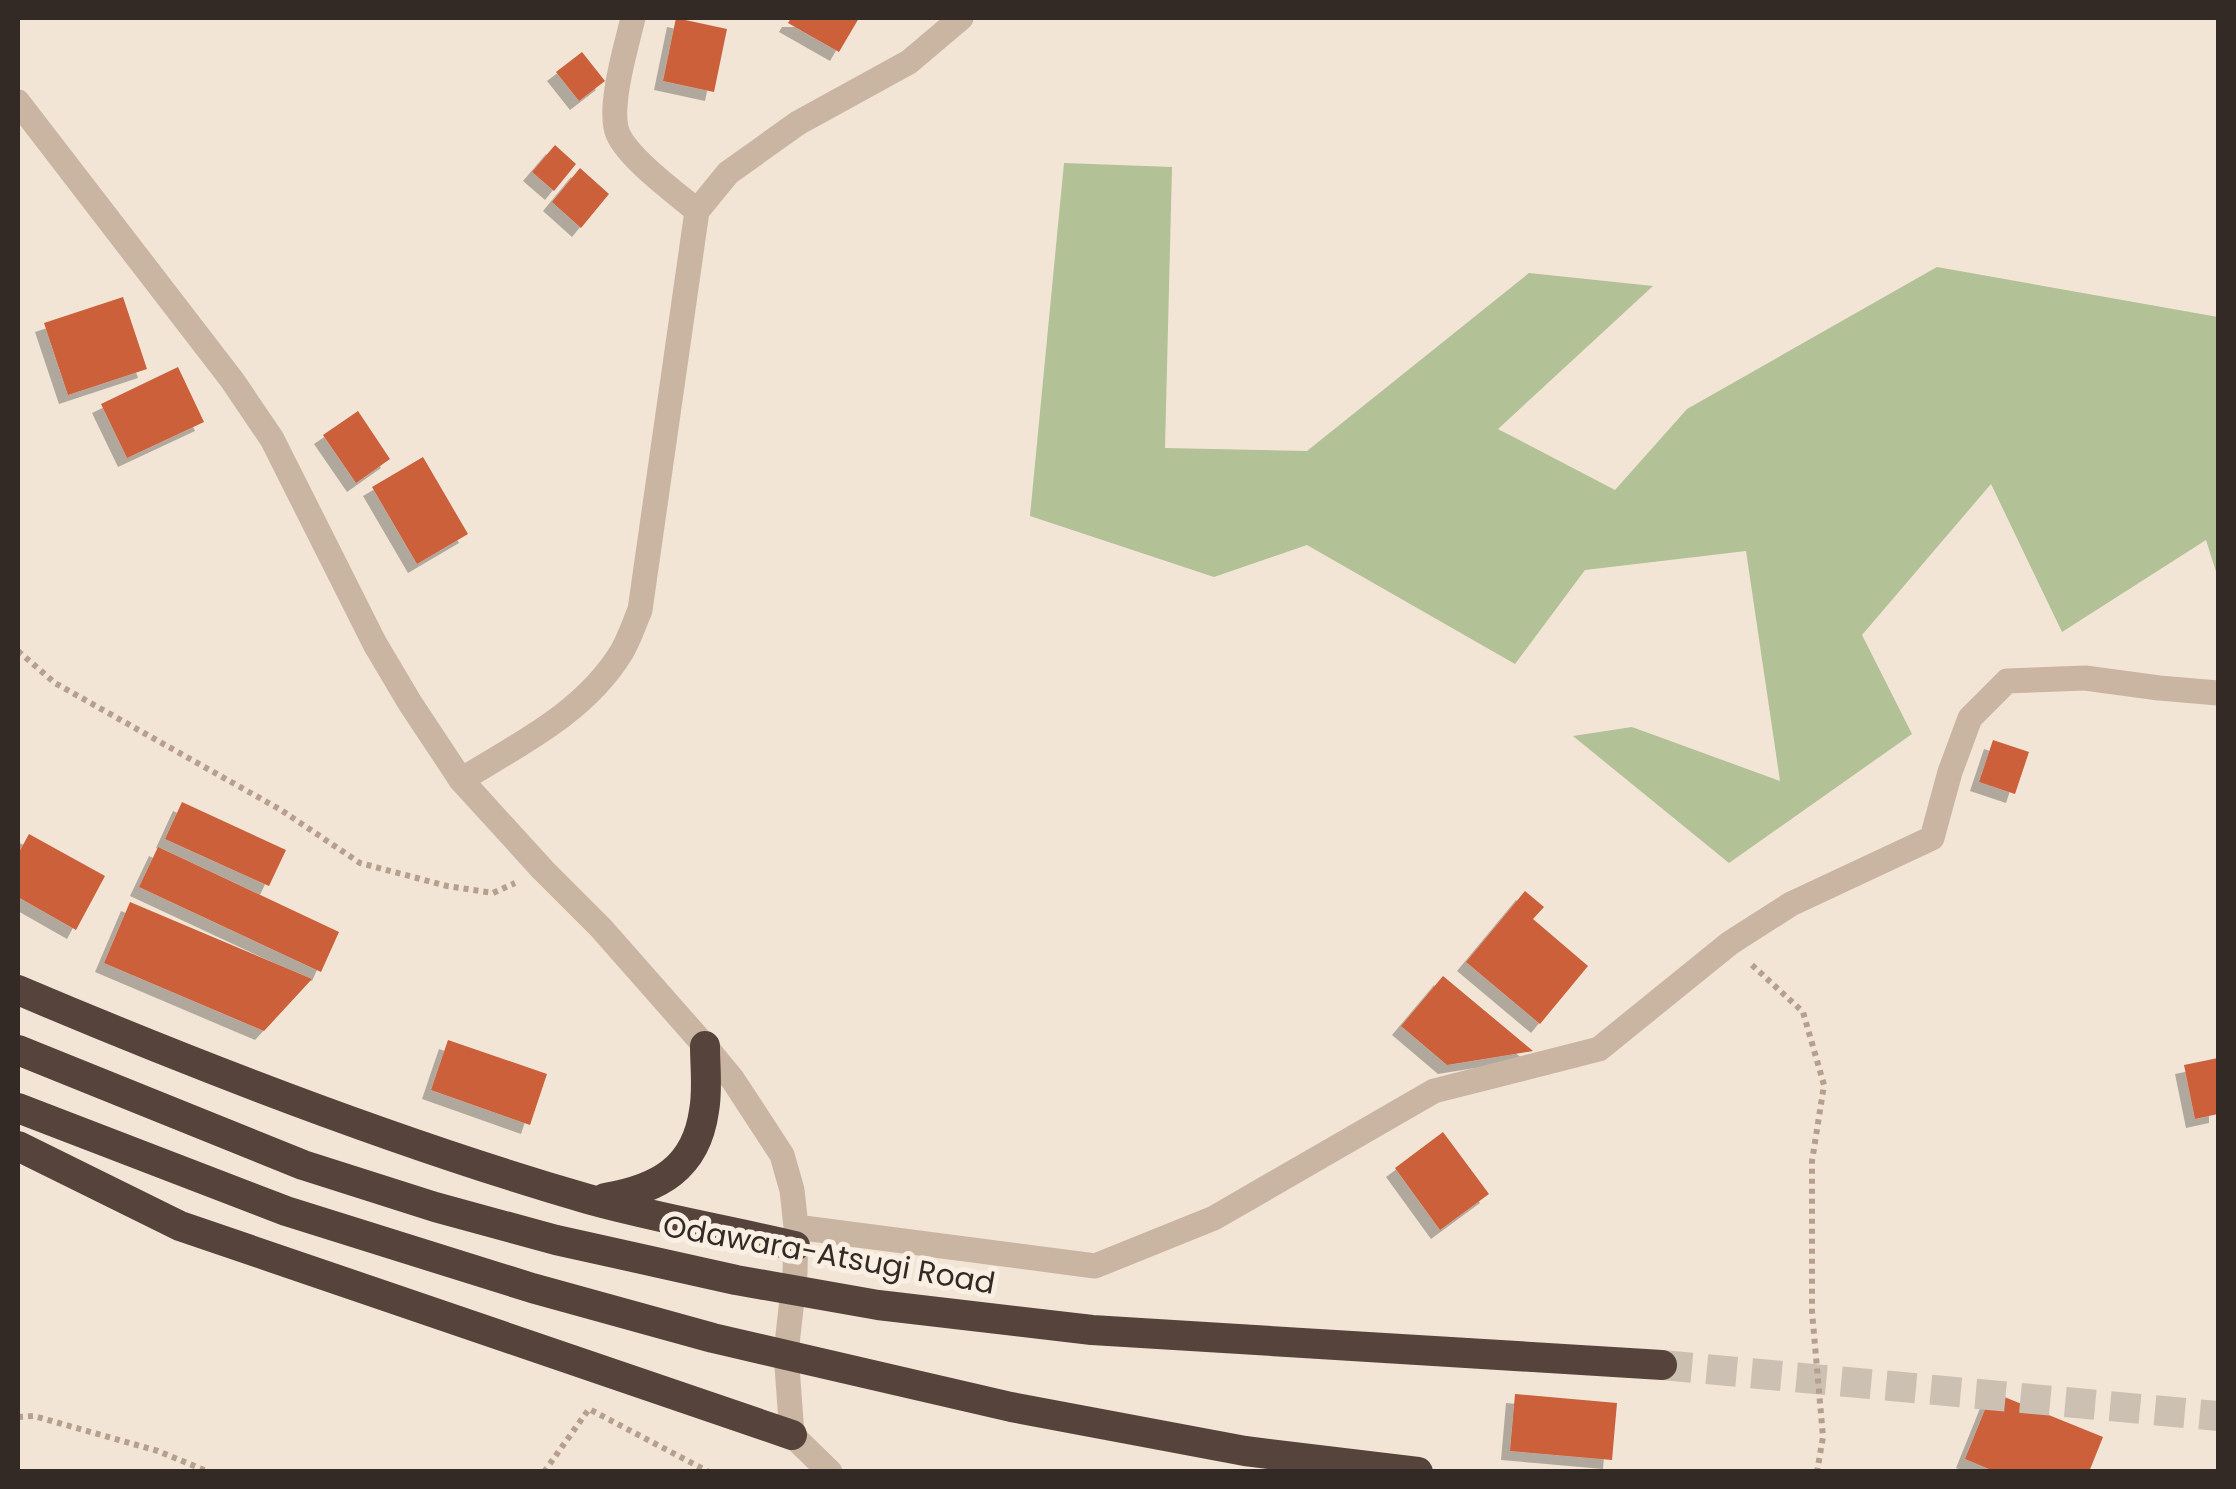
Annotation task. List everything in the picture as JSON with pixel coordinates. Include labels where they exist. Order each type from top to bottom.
[{"type":"highway","points":[[18,990],[292,1098],[472,1163],[592,1200],[796,1237]]},
{"type":"highway","points":[[592,1200],[655,1185],[682,1166],[696,1142],[705,1109],[706,1046]]},
{"type":"highway","name":"Odawara-Atsugi Road","points":[[18,1050],[303,1166],[435,1208],[556,1240],[736,1280],[878,1305],[1092,1330],[1662,1366]]},
{"type":"highway","points":[[18,1108],[286,1211],[532,1288],[712,1338],[1011,1407],[1246,1451],[1418,1472]]},
{"type":"highway","points":[[18,1146],[180,1226],[792,1435]]},
{"type":"street","points":[[634,18],[615,105],[616,131],[628,151],[697,211]]},
{"type":"street","points":[[461,780],[551,724],[589,694],[622,652],[640,610],[697,211],[728,174],[798,123],[910,62],[961,18]]},
{"type":"street","points":[[18,102],[232,380],[272,438],[375,644],[461,780],[706,1046],[782,1155],[792,1190],[796,1237],[786,1353],[792,1435],[830,1472]]},
{"type":"street","points":[[796,1237],[1096,1266],[1214,1218],[1434,1091],[1599,1049],[1730,943],[1791,904],[1932,838],[1970,718],[2007,681],[2085,678],[2218,693]]},
{"type":"path","points":[[18,651],[56,683],[281,810],[360,863],[493,894],[543,870]]},
{"type":"path","points":[[1730,943],[1803,1012],[1824,1086],[1812,1161],[1812,1311],[1823,1437],[1817,1472]]},
{"type":"path","points":[[544,1472],[588,1409],[709,1472]]},
{"type":"path","points":[[18,1417],[34,1416],[105,1436],[209,1472]]},
{"type":"green space","points":[[1064,163],[1172,167],[1165,448],[1307,451],[1529,273],[1653,286],[1498,429],[1615,490],[1687,409],[1937,267],[2218,317],[2218,578],[2206,540],[2062,632],[1991,484],[1862,635],[1912,734],[1729,863],[1573,736],[1632,727],[1780,781],[1746,551],[1585,570],[1515,664],[1307,545],[1214,577],[1030,516]]},
{"type":"building","points":[[676,18],[727,29],[714,92],[663,81]]},
{"type":"building","points":[[791,18],[859,18],[839,52],[788,23]]},
{"type":"building","points":[[582,52],[605,81],[579,101],[556,72]]},
{"type":"building","points":[[555,145],[576,164],[554,191],[532,172]]},
{"type":"building","points":[[580,168],[609,194],[581,228],[552,202]]},
{"type":"building","points":[[123,297],[147,369],[68,395],[44,323]]},
{"type":"building","points":[[178,367],[204,422],[127,458],[101,404]]},
{"type":"building","points":[[358,411],[390,459],[356,483],[323,435]]},
{"type":"building","points":[[423,457],[468,534],[417,564],[372,487]]},
{"type":"building","points":[[1993,740],[2029,752],[2015,794],[1979,782]]},
{"type":"building","points":[[182,802],[286,850],[269,886],[165,839]]},
{"type":"building","points":[[29,834],[105,876],[76,930],[18,897],[18,854]]},
{"type":"building","points":[[158,847],[339,932],[321,972],[139,887]]},
{"type":"building","points":[[1525,891],[1544,907],[1533,919],[1588,966],[1540,1024],[1466,962]]},
{"type":"building","points":[[130,902],[312,979],[264,1031],[104,963]]},
{"type":"building","points":[[1443,976],[1533,1051],[1447,1065],[1401,1026]]},
{"type":"building","points":[[448,1040],[547,1074],[530,1125],[431,1090]]},
{"type":"building","points":[[2218,1058],[2218,1114],[2195,1119],[2184,1065]]},
{"type":"building","points":[[1443,1132],[1489,1194],[1440,1230],[1395,1168]]},
{"type":"building","points":[[1992,1392],[2103,1437],[2089,1472],[1996,1472],[1965,1459]]},
{"type":"building","points":[[1515,1394],[1617,1403],[1612,1460],[1510,1451]]},
{"type":"tunnel","points":[[1662,1365],[2218,1416]]}]
